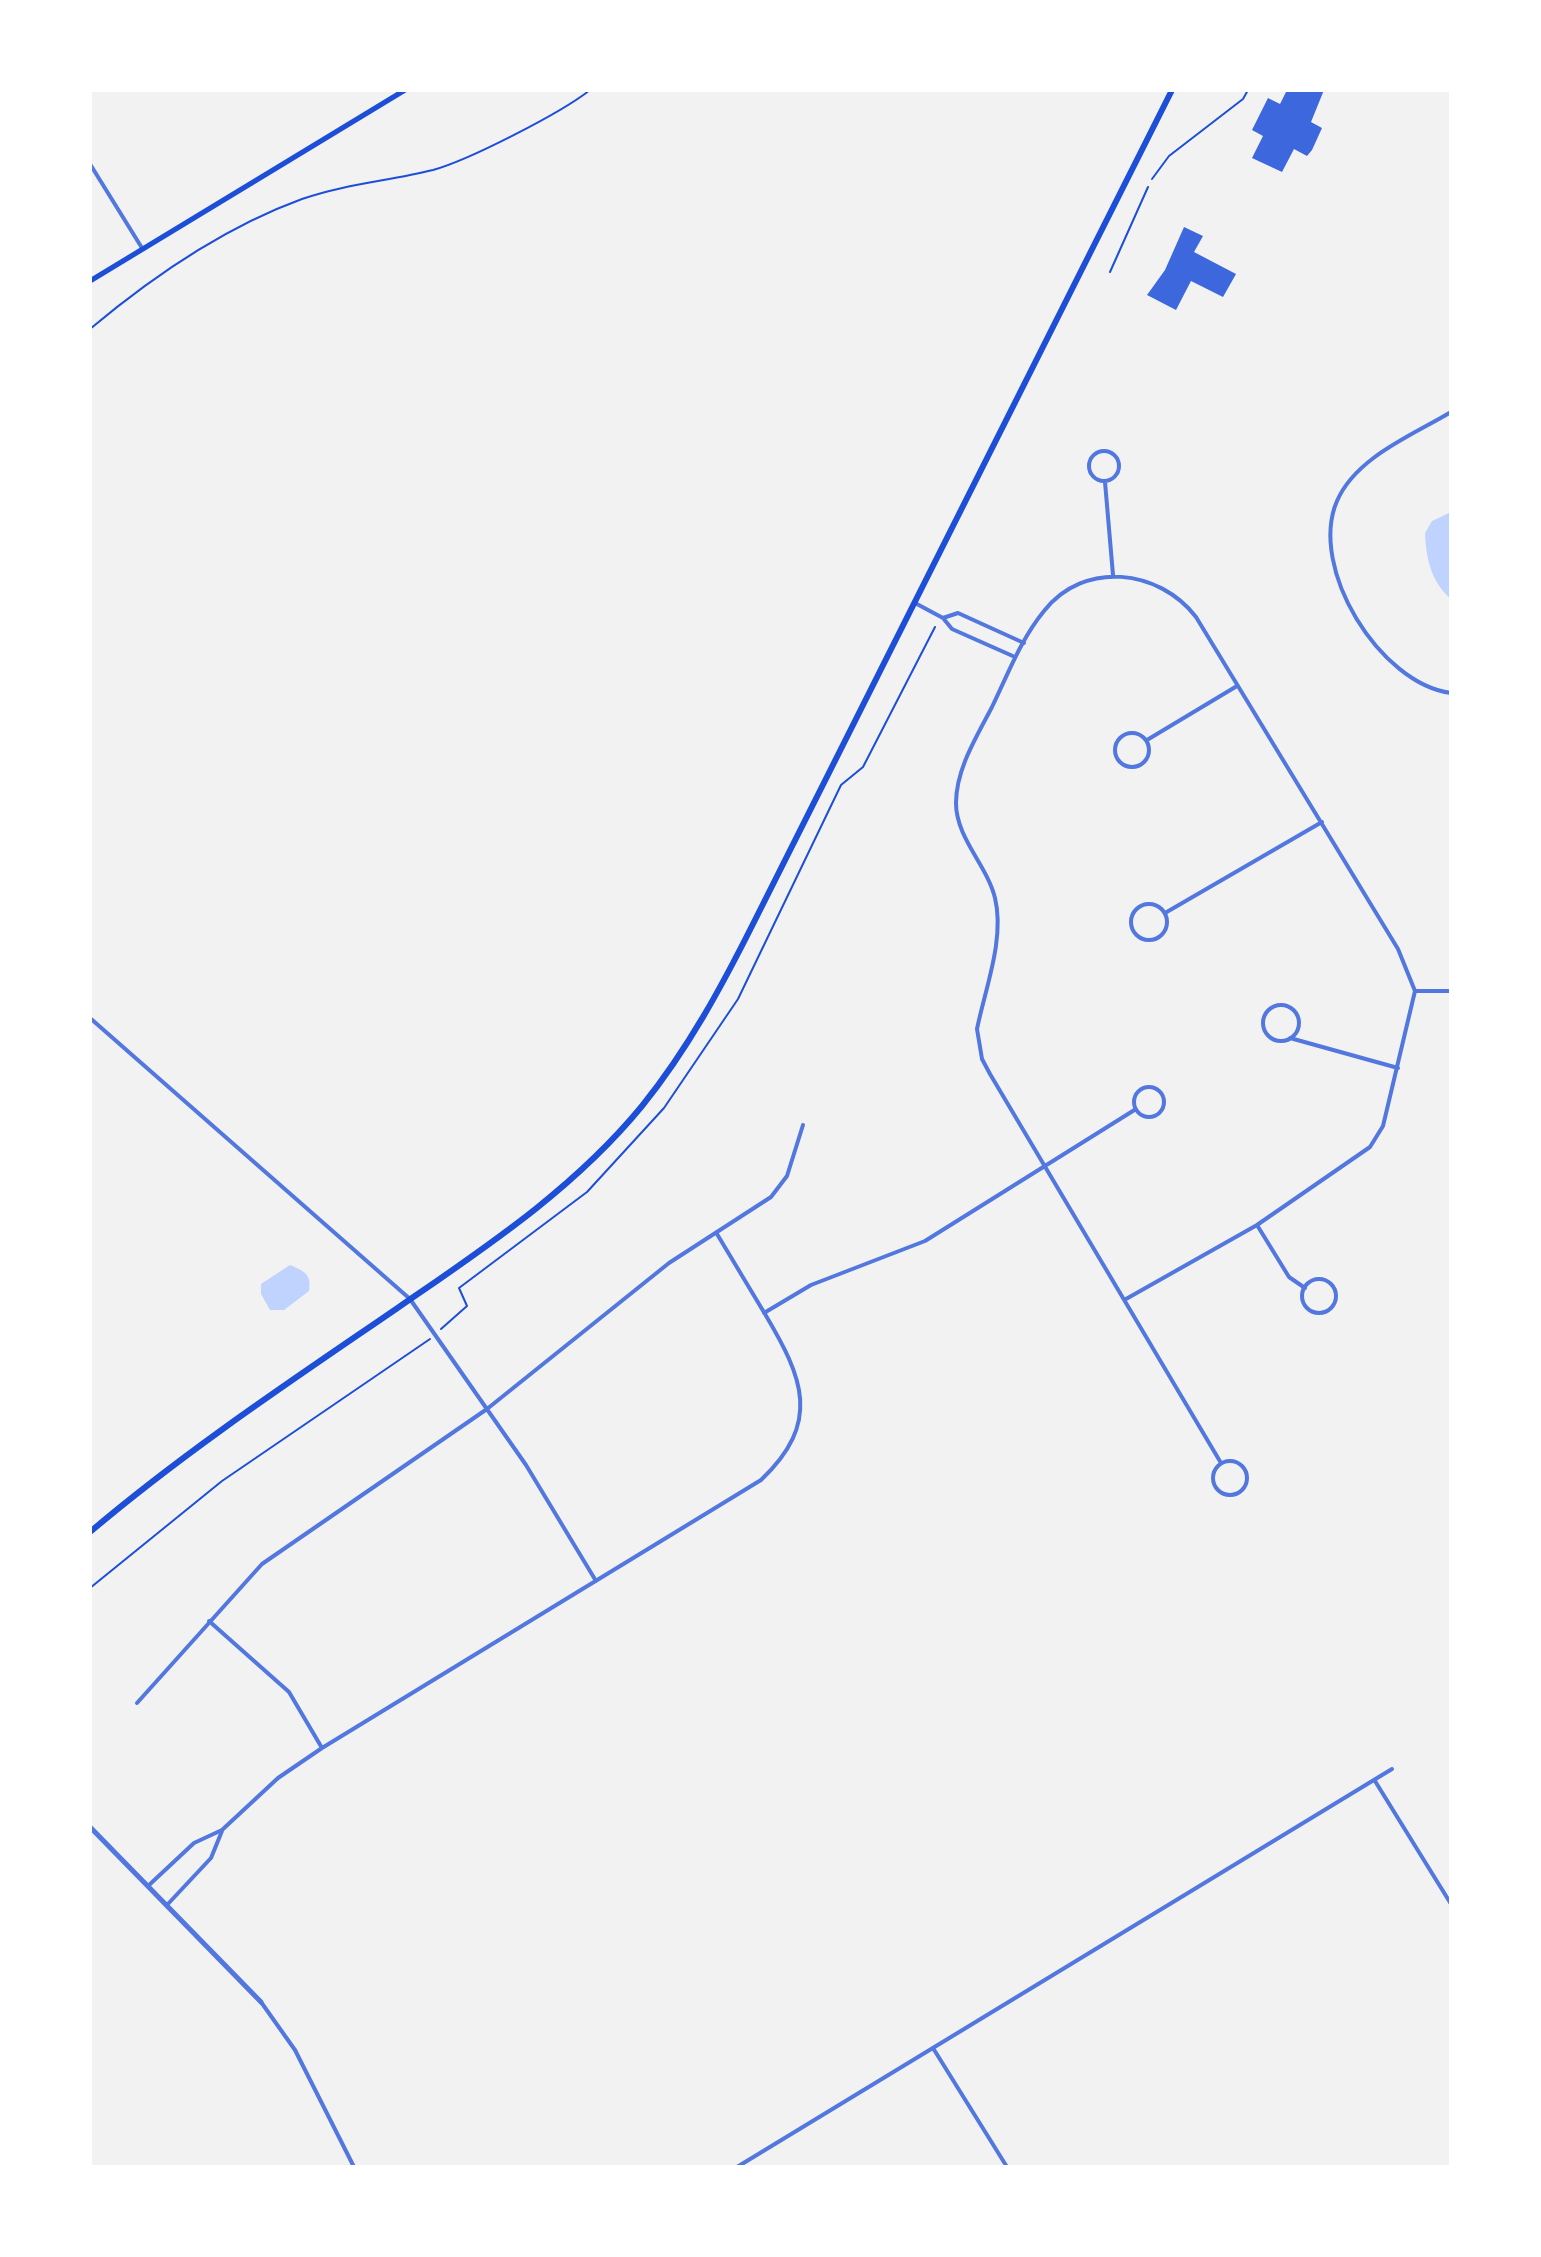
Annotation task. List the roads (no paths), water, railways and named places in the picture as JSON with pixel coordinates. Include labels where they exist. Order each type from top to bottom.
[{"type":"highway","points":[[90,1532],[199,1446],[494,1242],[567,1184],[642,1107],[714,1001],[1172,90]]},
{"type":"main road","points":[[90,281],[405,90]]},
{"type":"street","points":[[90,164],[142,248]]},
{"type":"street","points":[[1451,412],[1356,473],[1338,499],[1330,524],[1329,548],[1337,580],[1388,661],[1410,680],[1434,691],[1451,693]]},
{"type":"street","points":[[1106,451],[1118,459],[1119,469],[1114,478],[1105,481],[1095,478],[1089,465],[1092,456],[1106,451]]},
{"type":"street","points":[[1105,481],[1113,575]]},
{"type":"street","points":[[1126,1299],[1257,1225],[1370,1147],[1383,1126],[1415,991],[1398,949],[1184,601],[1148,580],[1113,575],[1093,579],[1059,596],[1044,610],[1015,657],[963,767],[956,803],[959,821],[995,896],[998,923],[977,1029],[979,1045],[990,1074],[1221,1463]]},
{"type":"street","points":[[915,603],[943,618],[952,629],[1015,657]]},
{"type":"street","points":[[943,618],[958,613],[1024,643]]},
{"type":"street","points":[[1147,740],[1237,686]]},
{"type":"street","points":[[1126,733],[1138,733],[1147,740],[1150,751],[1141,765],[1130,767],[1116,757],[1117,740],[1126,733]]},
{"type":"street","points":[[1165,913],[1322,822]]},
{"type":"street","points":[[1143,904],[1156,905],[1165,913],[1167,925],[1156,939],[1139,937],[1132,928],[1134,911],[1143,904]]},
{"type":"street","points":[[1415,991],[1451,991]]},
{"type":"street","points":[[1290,1038],[1297,1029],[1297,1017],[1290,1008],[1274,1006],[1263,1018],[1264,1030],[1278,1041],[1290,1038],[1398,1068]]},
{"type":"street","points":[[90,1018],[410,1299],[487,1409],[596,1581]]},
{"type":"street","points":[[1154,1088],[1163,1095],[1164,1106],[1157,1115],[1145,1117],[1136,1109],[1135,1098],[1142,1089],[1154,1088]]},
{"type":"street","points":[[764,1313],[811,1285],[925,1241],[1136,1109]]},
{"type":"street","points":[[137,1703],[262,1564],[487,1409],[535,1374],[637,1287],[771,1197],[787,1176],[803,1125]]},
{"type":"street","points":[[1257,1225],[1289,1277],[1305,1288]]},
{"type":"street","points":[[148,1886],[194,1843],[222,1830],[278,1778],[322,1748],[761,1480],[782,1460],[801,1412],[801,1384],[792,1360],[717,1234]]},
{"type":"street","points":[[1313,1280],[1326,1280],[1334,1287],[1335,1302],[1322,1312],[1311,1310],[1304,1301],[1305,1288],[1313,1280]]},
{"type":"street","points":[[1231,1461],[1245,1469],[1245,1487],[1236,1495],[1224,1495],[1215,1488],[1212,1477],[1221,1463],[1231,1461]]},
{"type":"street","points":[[209,1621],[289,1692],[322,1748]]},
{"type":"street","points":[[737,2167],[1392,1769]]},
{"type":"street","points":[[1375,1781],[1451,1904]]},
{"type":"street","points":[[90,1827],[261,2002],[295,2050],[354,2167]]},
{"type":"street","points":[[167,1905],[211,1858],[222,1830]]},
{"type":"street","points":[[933,2048],[1007,2167]]},
{"type":"water","points":[[1451,512],[1451,599],[1431,569],[1425,533],[1432,521]]},
{"type":"water","points":[[290,1265],[306,1274],[309,1291],[284,1310],[270,1310],[261,1294],[261,1284]]}]
